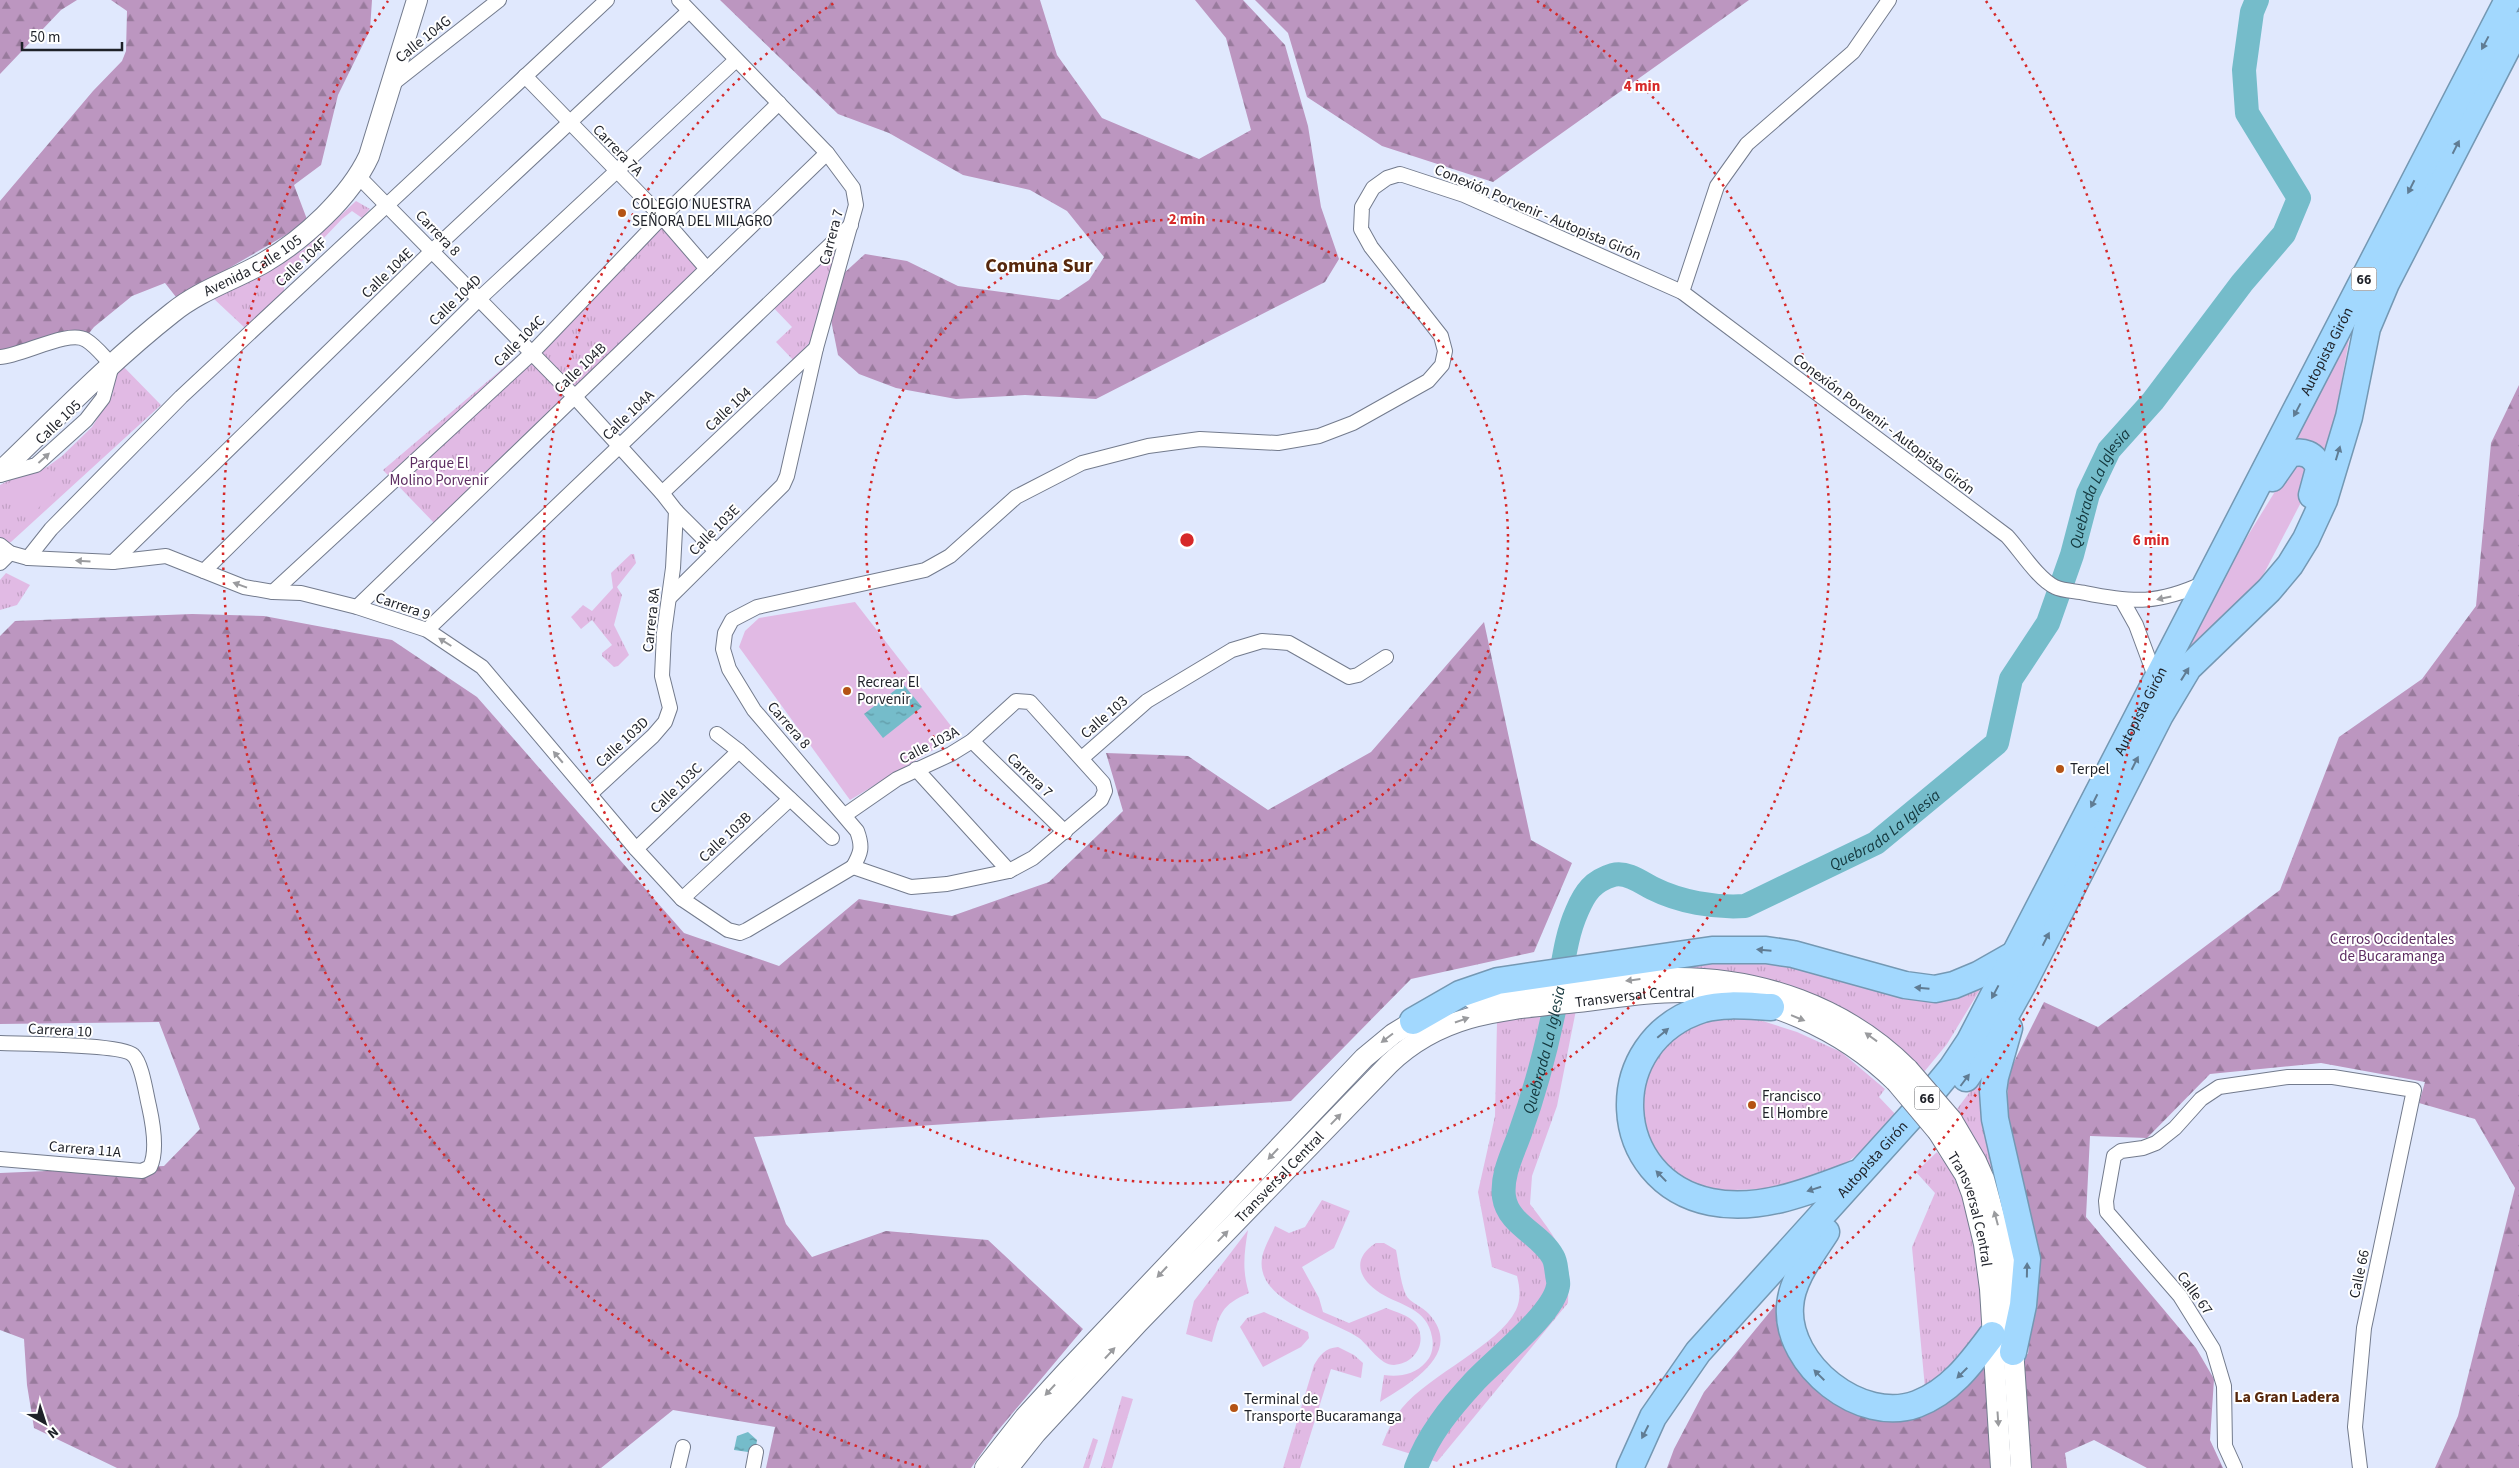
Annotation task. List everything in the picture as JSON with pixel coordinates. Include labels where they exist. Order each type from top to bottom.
[{"type":"highway","name":"Autopista Girón","points":[[1630,1468],[1652,1417],[1683,1371],[1765,1276],[1906,1123],[1952,1068],[1970,1041],[2205,583],[2303,400],[2508,0]]},
{"type":"highway","name":"Autopista Girón","points":[[1648,1468],[1662,1435],[1690,1387],[1826,1232],[1960,1087],[1990,1043],[2023,984],[2160,715],[2188,668],[2269,590],[2290,565],[2306,539],[2324,500],[2348,417],[2367,328],[2386,283],[2519,25]]},
{"type":"highway","points":[[2219,557],[2235,541],[2282,459],[2294,452],[2311,456],[2318,465],[2318,476],[2301,521],[2273,572],[2269,590]]},
{"type":"highway","points":[[1413,1021],[1460,994],[1498,982],[1530,991],[1579,986],[1712,950],[1766,950],[1817,959],[1905,985],[1935,989],[1954,985],[1978,975],[2015,954]]},
{"type":"highway","points":[[2013,1352],[2023,1305],[2027,1259],[1995,1119],[1993,1091],[1995,1077],[2023,984]]},
{"type":"highway","points":[[1771,1007],[1730,1006],[1703,1009],[1674,1024],[1654,1040],[1640,1059],[1632,1076],[1629,1097],[1630,1119],[1644,1155],[1666,1182],[1678,1190],[1712,1202],[1762,1202],[1787,1198],[1860,1172]]},
{"type":"highway","points":[[1826,1232],[1795,1286],[1790,1307],[1794,1336],[1802,1354],[1814,1371],[1829,1384],[1862,1402],[1882,1407],[1915,1405],[1929,1399],[1956,1380],[1992,1335]]},
{"type":"main road","name":"Avenida Calle 105","points":[[0,474],[112,365],[173,312],[197,296],[265,262],[290,244],[324,216],[359,177],[369,156],[417,0]]},
{"type":"main road","name":"Transversal Central","points":[[1579,986],[1671,978],[1717,980],[1760,987],[1813,1005],[1856,1027],[1879,1042],[1902,1075],[1976,1161],[1999,1228],[2008,1275],[2021,1468]]},
{"type":"main road","name":"Transversal Central","points":[[1579,986],[1688,992],[1722,996],[1771,1007],[1810,1022],[1844,1040],[1882,1069],[1902,1075]]},
{"type":"main road","name":"Transversal Central","points":[[1008,1468],[1042,1427],[1138,1323],[1402,1052],[1429,1034],[1530,991]]},
{"type":"main road","name":"Transversal Central","points":[[985,1468],[1032,1410],[1364,1058],[1392,1034],[1413,1021]]},
{"type":"main road","name":"Transversal Central","points":[[1945,1126],[1978,1215],[1987,1266],[2001,1468]]},
{"type":"street","name":"Calle 104G","points":[[391,85],[499,0]]},
{"type":"street","name":"Calle 104F","points":[[28,558],[51,529],[181,397],[607,0]]},
{"type":"street","name":"Carrera 7","points":[[679,0],[827,153],[853,188],[856,205],[852,224],[816,348],[791,462],[783,485]]},
{"type":"street","points":[[1682,292],[1717,186],[1747,144],[1853,52],[1889,0]]},
{"type":"street","name":"Calle 104E","points":[[113,562],[432,251],[689,11]]},
{"type":"street","name":"Calle 104D","points":[[204,571],[479,299],[615,170],[736,60]]},
{"type":"street","name":"Carrera 7A","points":[[525,76],[662,217],[707,269]]},
{"type":"street","name":"Calle 104C","points":[[273,592],[531,354],[662,217],[779,103]]},
{"type":"street","name":"Calle 104B","points":[[357,607],[827,153]]},
{"type":"street","name":"Conexión Porvenir - Autopista Girón","points":[[757,607],[925,570],[950,556],[1016,498],[1082,464],[1148,446],[1200,439],[1278,444],[1320,436],[1352,423],[1428,380],[1442,365],[1445,351],[1441,336],[1370,246],[1361,228],[1362,207],[1373,188],[1387,178],[1400,174],[1464,195],[1682,292],[2007,536],[2035,569],[2054,586],[2122,600],[2150,600],[2178,595],[2205,583]]},
{"type":"street","name":"Carrera 8","points":[[359,177],[574,396],[620,445],[676,512],[716,551]]},
{"type":"street","name":"Calle 104A","points":[[427,630],[852,224]]},
{"type":"street","points":[[0,358],[13,357],[74,337],[86,339],[112,365]]},
{"type":"street","name":"Calle 104","points":[[662,493],[816,348]]},
{"type":"street","name":"Calle 103E","points":[[669,598],[783,485]]},
{"type":"street","name":"Carrera 8A","points":[[670,708],[662,676],[664,634],[676,535],[676,512]]},
{"type":"street","name":"Carrera 9","points":[[3,554],[28,558],[113,562],[166,556],[244,587],[273,592],[301,593],[357,607],[427,630],[482,667],[636,849],[682,899],[728,930],[740,933],[853,867]]},
{"type":"street","points":[[2122,600],[2136,626],[2156,680]]},
{"type":"street","name":"Carrera 8","points":[[757,607],[732,620],[725,633],[722,649],[729,669],[754,710],[845,815],[862,844],[861,853],[853,867]]},
{"type":"street","name":"Calle 103","points":[[853,867],[911,887],[947,884],[1009,871],[1033,858],[1101,800],[1105,791],[1104,784],[1082,758],[1147,701],[1232,650],[1262,641],[1289,643],[1349,677],[1358,675],[1386,657]]},
{"type":"street","name":"Calle 103A","points":[[845,815],[916,769],[951,754],[972,741],[1016,701],[1024,700],[1030,702],[1082,758]]},
{"type":"street","name":"Calle 103D","points":[[590,794],[653,736],[665,722],[670,708]]},
{"type":"street","points":[[717,734],[739,751],[832,838]]},
{"type":"street","name":"Carrera 7","points":[[972,741],[1065,832]]},
{"type":"street","name":"Calle 103C","points":[[636,849],[739,751]]},
{"type":"street","points":[[916,769],[1009,871]]},
{"type":"street","name":"Calle 103B","points":[[682,899],[790,799]]},
{"type":"street","name":"Carrera 10","points":[[0,1043],[119,1049],[131,1053],[138,1062],[151,1113],[154,1150]]},
{"type":"street","name":"Calle 66","points":[[2118,1153],[2143,1148],[2156,1143],[2175,1128],[2209,1092],[2229,1085],[2288,1077],[2333,1077],[2414,1090],[2364,1328],[2355,1426],[2360,1468]]},
{"type":"street","name":"Carrera 11A","points":[[0,1159],[142,1171],[150,1167],[154,1150]]},
{"type":"street","name":"Calle 67","points":[[2118,1153],[2112,1159],[2106,1201],[2107,1212],[2180,1296],[2212,1350],[2224,1386],[2226,1446],[2235,1468]]},
{"type":"street","points":[[678,1468],[683,1447]]},
{"type":"street","points":[[753,1468],[756,1452]]},
{"type":"green space","points":[[0,0],[77,0],[61,10],[0,74]]},
{"type":"green space","points":[[111,0],[372,0],[370,30],[338,95],[321,165],[294,185],[308,222],[176,297],[165,283],[132,296],[94,327],[86,337],[0,355],[0,201],[93,91],[122,61],[126,51],[127,11]]},
{"type":"green space","points":[[720,0],[1040,0],[1057,55],[1102,118],[1199,159],[1251,130],[1226,38],[1195,0],[1243,0],[1285,45],[1308,126],[1321,207],[1339,259],[1325,282],[1096,399],[1025,395],[956,399],[896,388],[859,374],[838,355],[831,320],[843,274],[865,254],[907,261],[958,286],[1059,300],[1089,280],[1104,257],[1067,211],[1030,190],[963,175],[889,133],[838,114]]},
{"type":"green space","points":[[1255,0],[1749,0],[1493,182],[1382,146],[1307,97],[1288,33]]},
{"type":"green space","points":[[356,201],[370,209],[362,218],[352,211],[342,219],[284,280],[284,293],[245,328],[213,298],[303,250]]},
{"type":"green space","name":"Parque El Molino Porvenir","points":[[661,217],[706,270],[437,526],[383,470],[528,347]]},
{"type":"green space","points":[[842,230],[822,317],[810,342],[794,361],[776,342],[792,327],[769,303]]},
{"type":"green space","points":[[2350,334],[2328,458],[2320,446],[2306,444],[2288,450]]},
{"type":"green space","points":[[119,362],[161,405],[11,542],[4,544],[0,541],[0,485],[23,473],[47,467],[62,456],[92,427],[113,393],[111,385]]},
{"type":"green space","name":"Cerros Occidentales de Bucaramanga","points":[[2519,385],[2519,1468],[2435,1468],[2458,1416],[2515,1188],[2475,1119],[2419,1103],[2425,1082],[2321,1063],[2210,1074],[2147,1138],[2090,1136],[2086,1217],[2196,1348],[2214,1379],[2210,1440],[2223,1468],[2147,1468],[2094,1440],[2065,1453],[2067,1468],[1667,1468],[1674,1449],[1704,1392],[1778,1302],[1785,1341],[1876,1415],[1980,1366],[2028,1354],[2038,1259],[2006,1109],[2009,1072],[2044,1002],[2098,1027],[2280,890],[2339,737],[2422,679],[2476,606],[2491,443]]},
{"type":"green space","points":[[2292,464],[2311,467],[2310,485],[2257,587],[2177,673],[2197,618]]},
{"type":"green space","points":[[49,469],[64,485],[28,517],[0,492],[0,488],[23,475]]},
{"type":"green space","points":[[631,554],[634,554],[636,563],[617,587],[622,595],[614,625],[629,655],[618,666],[614,667],[602,656],[602,653],[612,645],[592,620],[581,629],[571,617],[583,605],[592,611],[613,588],[611,573]]},
{"type":"green space","points":[[6,573],[30,585],[17,605],[0,610],[0,580]]},
{"type":"green space","name":"Recrear El Porvenir","points":[[855,602],[958,735],[850,800],[739,647],[745,631],[759,618]]},
{"type":"green space","points":[[192,614],[264,616],[392,640],[477,697],[684,933],[779,966],[859,899],[952,916],[1049,882],[1123,811],[1106,753],[1188,756],[1268,810],[1371,752],[1484,622],[1531,840],[1572,863],[1534,952],[1411,979],[1291,1101],[754,1137],[786,1224],[812,1257],[886,1231],[988,1240],[1083,1329],[995,1434],[971,1468],[766,1468],[775,1427],[673,1410],[601,1468],[117,1468],[34,1428],[27,1385],[24,1339],[0,1330],[0,1173],[164,1166],[200,1129],[159,1022],[0,1024],[0,636],[15,621]]},
{"type":"green space","points":[[1744,956],[1984,983],[1947,1044],[1924,1072],[1897,1045],[1870,1025],[1659,971]]},
{"type":"green space","points":[[1576,1010],[1557,1106],[1532,1176],[1530,1204],[1548,1228],[1560,1249],[1567,1272],[1568,1303],[1437,1462],[1382,1445],[1390,1426],[1402,1408],[1429,1383],[1495,1336],[1507,1323],[1518,1306],[1520,1293],[1517,1276],[1492,1267],[1478,1192],[1495,1116],[1497,1021]]},
{"type":"green space","points":[[1750,1017],[1797,1032],[1841,1052],[1885,1089],[1879,1097],[1897,1116],[1865,1149],[1846,1163],[1781,1188],[1711,1191],[1683,1183],[1654,1151],[1643,1127],[1642,1084],[1651,1063],[1667,1042],[1688,1028],[1713,1018]]},
{"type":"green space","points":[[1984,1073],[2013,1228],[1987,1165],[1957,1109]]},
{"type":"green space","points":[[1937,1152],[1952,1173],[1961,1193],[1979,1250],[1983,1330],[1970,1350],[1925,1388],[1912,1247],[1935,1193],[1916,1172]]},
{"type":"green space","points":[[1322,1200],[1350,1211],[1334,1248],[1302,1267],[1319,1298],[1323,1312],[1349,1323],[1386,1308],[1406,1316],[1416,1324],[1421,1338],[1417,1351],[1408,1361],[1394,1365],[1384,1362],[1359,1338],[1282,1298],[1270,1286],[1263,1273],[1263,1254],[1275,1226],[1289,1233],[1305,1227]]},
{"type":"green space","points":[[1248,1230],[1244,1262],[1249,1293],[1227,1306],[1223,1311],[1212,1342],[1186,1334],[1194,1301]]},
{"type":"green space","points":[[1376,1243],[1384,1243],[1396,1250],[1406,1295],[1429,1314],[1438,1329],[1440,1342],[1437,1355],[1417,1377],[1380,1402],[1384,1375],[1395,1376],[1417,1370],[1430,1357],[1433,1344],[1429,1327],[1419,1314],[1380,1293],[1362,1275],[1360,1268],[1363,1255]]},
{"type":"green space","points":[[1264,1312],[1308,1332],[1309,1338],[1301,1347],[1263,1367],[1240,1327],[1247,1318]]},
{"type":"green space","points":[[1338,1347],[1354,1355],[1363,1363],[1361,1378],[1331,1369],[1300,1468],[1283,1468],[1314,1365],[1323,1353]]},
{"type":"green space","points":[[1122,1396],[1133,1399],[1112,1468],[1101,1468]]},
{"type":"green space","points":[[1093,1438],[1098,1440],[1089,1468],[1083,1468]]},
{"type":"water","points":[[903,684],[922,707],[883,738],[864,714]]},
{"type":"water","points":[[748,1432],[757,1440],[755,1453],[734,1450],[737,1436]]},
{"type":"waterway","name":"Quebrada La Iglesia","points":[[1416,1468],[1433,1433],[1448,1412],[1483,1372],[1535,1323],[1554,1298],[1558,1286],[1555,1261],[1548,1249],[1518,1222],[1507,1207],[1504,1197],[1504,1181],[1541,1065],[1573,921],[1583,898],[1590,888],[1606,877],[1623,874],[1674,897],[1709,905],[1745,906],[1876,843],[1997,743],[2011,679],[2048,623],[2072,555],[2088,494],[2109,450],[2153,401],[2242,283],[2284,234],[2299,198],[2247,113],[2244,70],[2252,12],[2257,0]]},
{"type":"place","name":"COLEGIO NUESTRA SEÑORA DEL MILAGRO","points":[[622,213]]},
{"type":"place","name":"Recrear El Porvenir","points":[[847,691]]},
{"type":"place","name":"Terpel","points":[[2060,769]]},
{"type":"place","name":"Francisco El Hombre","points":[[1752,1105]]},
{"type":"place","name":"Terminal de Transporte Bucaramanga","points":[[1234,1408]]},
{"type":"district","name":"Comuna Sur","points":[[1039,265]]},
{"type":"district","name":"La Gran Ladera","points":[[2287,1396]]}]
